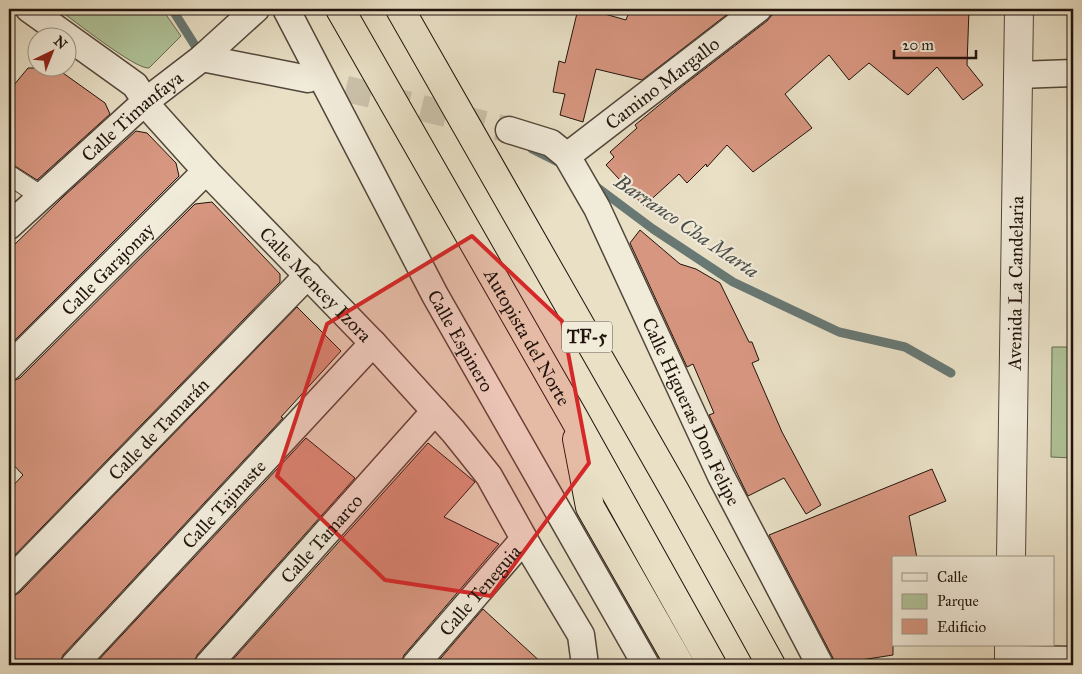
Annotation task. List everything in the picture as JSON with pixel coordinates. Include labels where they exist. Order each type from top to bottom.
[{"type":"highway","name":"Autopista del Norte","points":[[340,9],[574,418],[712,665]]},
{"type":"highway","name":"TF-5","points":[[400,9],[676,493],[771,665]]},
{"type":"highway","points":[[574,418],[590,507],[678,663]]},
{"type":"street","name":"Calle Mencey Izora","points":[[28,9],[135,85],[152,111],[206,171],[373,343],[453,431],[489,476],[581,635],[585,665]]},
{"type":"street","name":"Calle Timanfaya","points":[[9,226],[146,101],[202,58],[256,9]]},
{"type":"street","name":"Calle Espinero","points":[[286,9],[435,295],[646,665]]},
{"type":"street","name":"Camino Margallo","points":[[567,156],[758,9]]},
{"type":"street","name":"Avenida La Candelaria","points":[[1011,556],[1019,9]]},
{"type":"street","points":[[202,58],[308,79]]},
{"type":"street","points":[[1018,74],[1073,74]]},
{"type":"street","points":[[509,130],[552,143],[567,156]]},
{"type":"street","name":"Calle Higueras Don Felipe","points":[[567,156],[597,208],[721,476],[820,665]]},
{"type":"street","name":"Calle Garajonay","points":[[9,367],[206,171]]},
{"type":"street","points":[[9,175],[41,196]]},
{"type":"street","name":"Calle de Tamarán","points":[[9,582],[308,275]]},
{"type":"street","name":"Calle Tajinaste","points":[[74,665],[373,343]]},
{"type":"street","name":"Calle Tamarco","points":[[208,665],[435,411]]},
{"type":"street","name":"Calle Teneguia","points":[[415,665],[524,539]]},
{"type":"street","points":[[1009,656],[1073,660]]},
{"type":"highlighted area","points":[[472,236],[562,321],[589,463],[491,596],[385,580],[277,476],[327,324]]},
{"type":"green space","points":[[58,9],[162,9],[181,36],[149,68],[131,61],[118,53]]},
{"type":"green space","points":[[1052,347],[1073,347],[1073,458],[1051,457]]},
{"type":"building","points":[[578,9],[587,9],[626,20],[630,9],[734,9],[642,80],[596,69],[583,122],[560,115],[565,94],[553,92],[559,61],[565,63]]},
{"type":"building","points":[[773,9],[969,9],[967,65],[983,85],[963,100],[937,67],[908,95],[869,63],[849,80],[829,55],[785,94],[812,128],[753,172],[727,145],[707,167],[706,164],[687,183],[679,174],[644,206],[606,165],[614,157],[610,152],[637,128],[635,125],[767,21],[772,15]]},
{"type":"building","points":[[28,68],[28,78],[70,78],[105,103],[110,114],[37,180],[9,164],[9,91]]},
{"type":"building","points":[[136,131],[147,133],[176,163],[179,176],[9,346],[9,250],[64,196]]},
{"type":"building","points":[[212,202],[280,274],[280,282],[9,561],[9,490],[23,475],[9,460],[9,382],[20,378],[195,204]]},
{"type":"building","points":[[640,230],[680,264],[696,269],[720,283],[749,342],[752,342],[759,360],[752,363],[782,432],[821,505],[806,514],[784,478],[748,496],[709,415],[714,413],[693,364],[687,367],[630,243]]},
{"type":"building","points":[[297,307],[341,351],[281,417],[283,418],[63,655],[59,665],[9,665],[9,597],[20,592]]},
{"type":"building","points":[[306,438],[355,478],[197,655],[193,665],[94,665]]},
{"type":"building","points":[[428,443],[475,482],[444,517],[499,544],[404,655],[400,665],[228,665]]},
{"type":"building","points":[[932,469],[946,501],[909,516],[917,556],[892,556],[893,655],[835,664],[769,535]]},
{"type":"building","points":[[483,609],[544,665],[435,665]]},
{"type":"waterway","name":"Barranco Cha Marta","points":[[172,9],[201,55]]},
{"type":"waterway","name":"Barranco Cha Marta","points":[[532,149],[558,162]]},
{"type":"waterway","name":"Barranco Cha Marta","points":[[594,185],[653,229],[733,282],[839,332],[905,347],[951,373]]},
{"type":"tunnel","points":[[308,79],[509,130]]}]
